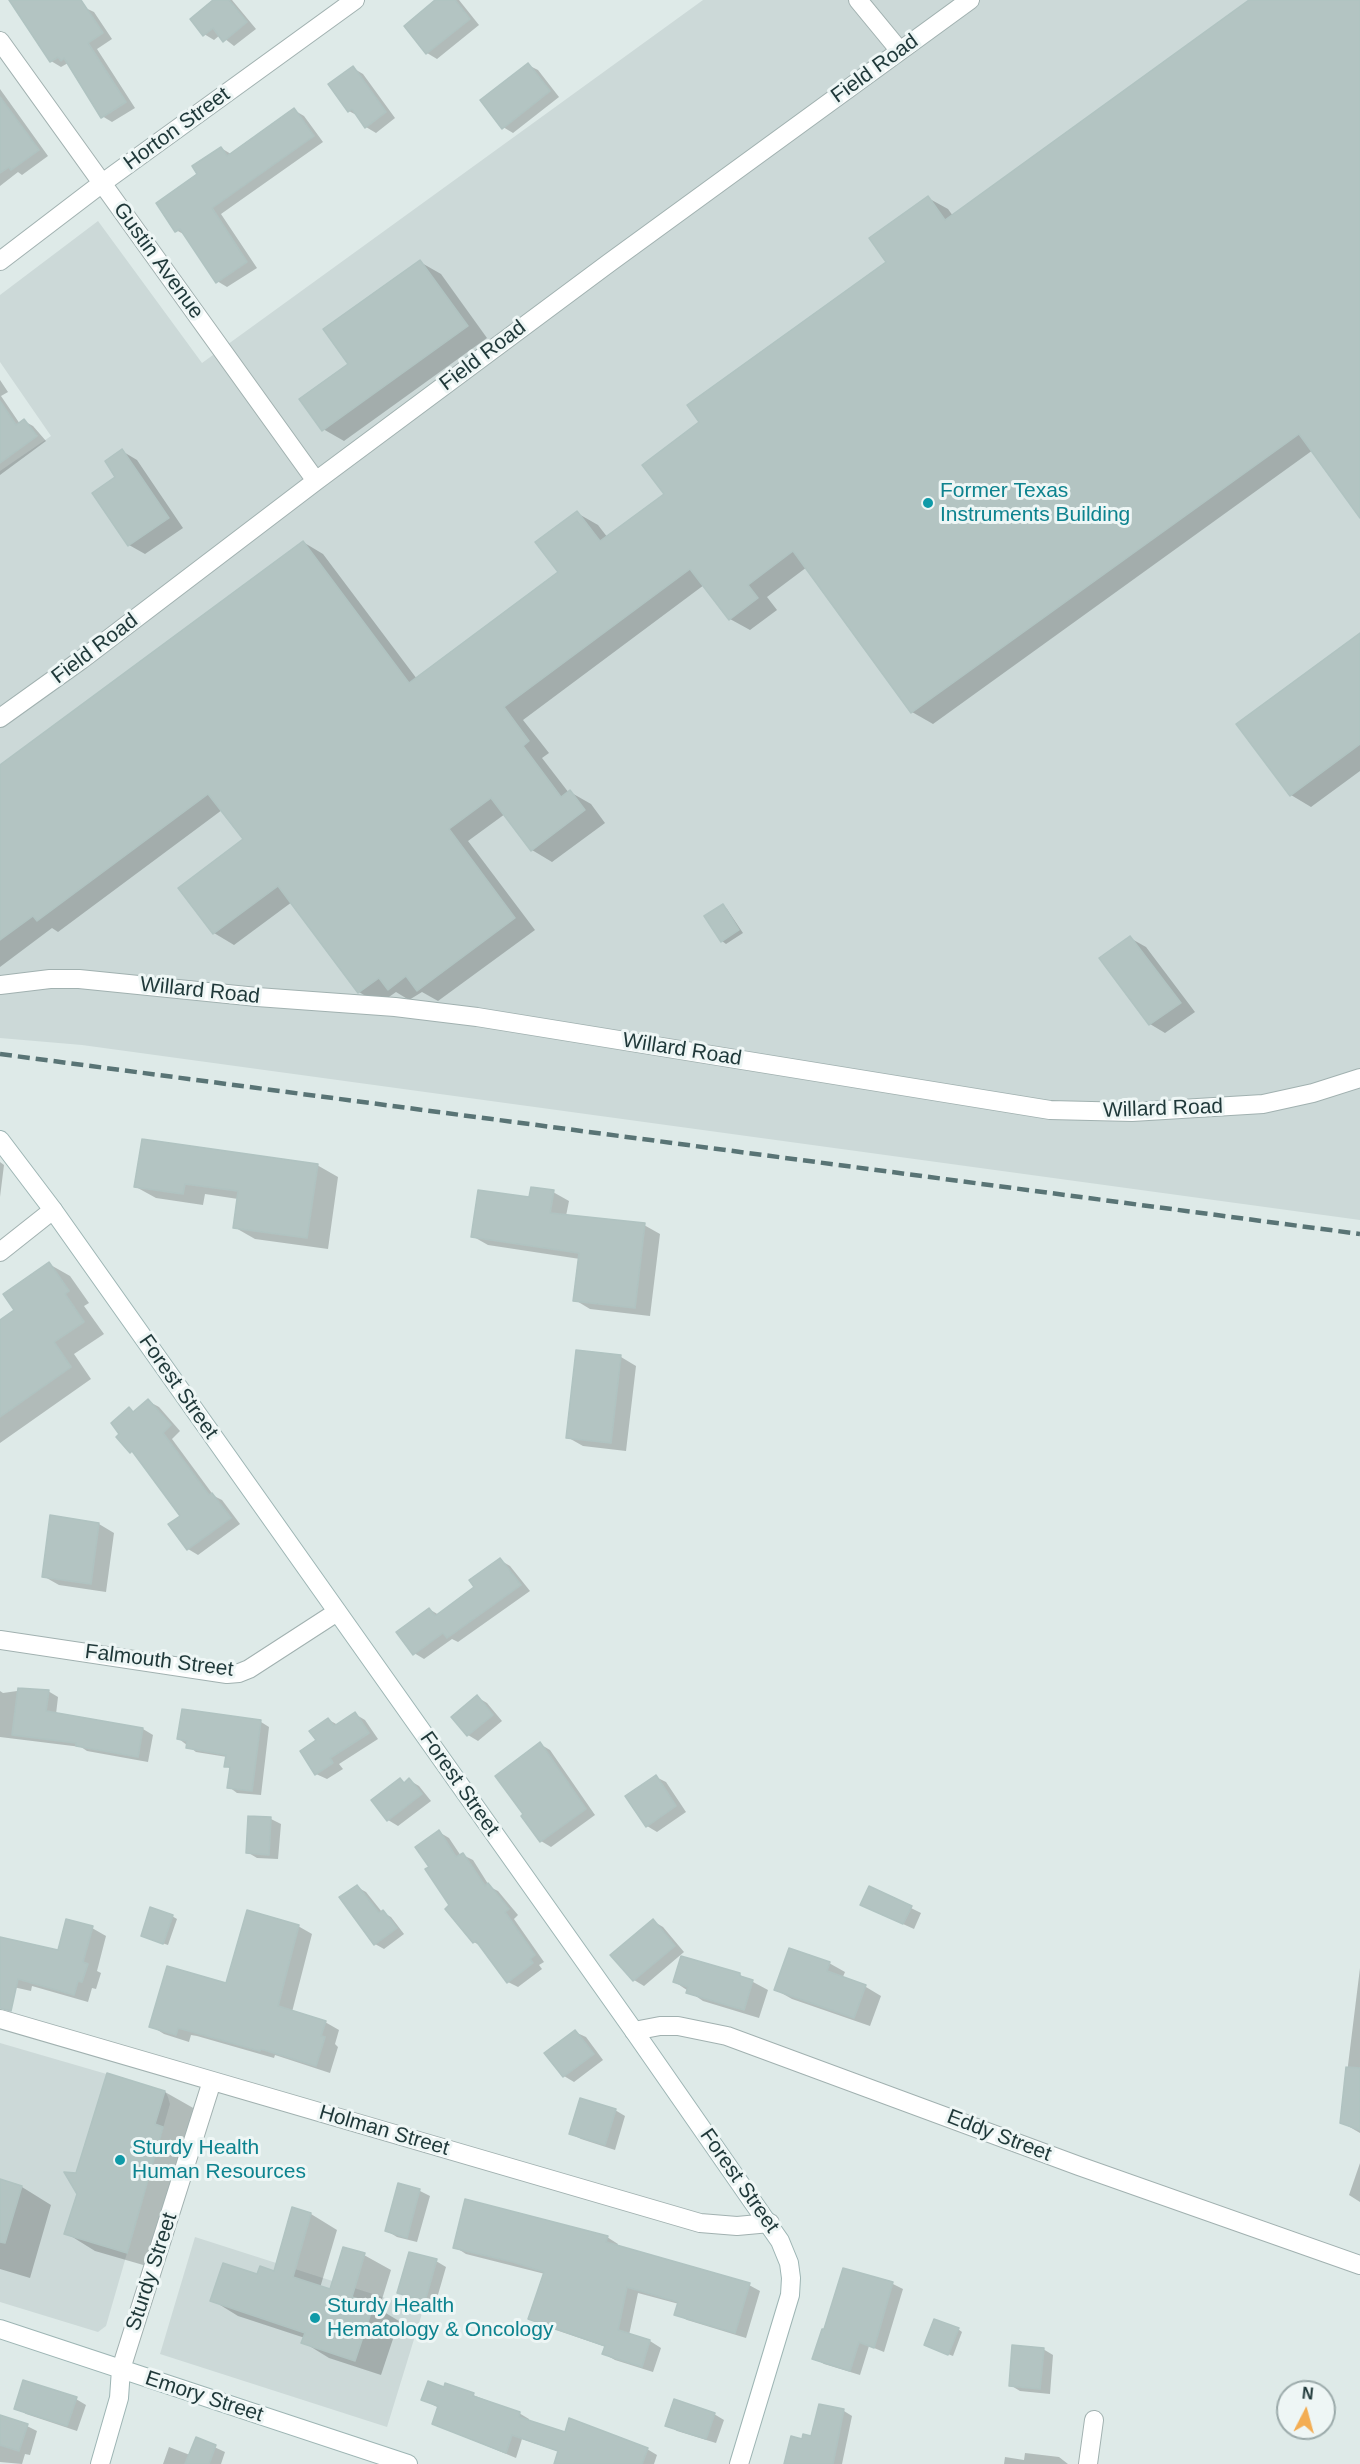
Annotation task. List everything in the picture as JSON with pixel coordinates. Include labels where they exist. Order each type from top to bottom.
[{"type":"street","name":"Horton Street","points":[[0,261],[101,184],[356,0]]},
{"type":"street","points":[[858,0],[900,51]]},
{"type":"street","name":"Field Road","points":[[0,718],[81,660],[616,257],[970,0]]},
{"type":"street","name":"Gustin Avenue","points":[[0,41],[316,481]]},
{"type":"street","name":"Willard Road","points":[[0,985],[50,979],[79,979],[257,997],[407,1008],[477,1017],[1050,1110],[1142,1112],[1263,1104],[1360,1078]]},
{"type":"street","name":"Forest Street","points":[[0,1140],[53,1210],[770,2223],[787,2256],[791,2286],[739,2464]]},
{"type":"street","points":[[0,1252],[53,1210]]},
{"type":"street","name":"Falmouth Street","points":[[0,1640],[227,1674],[249,1669],[337,1612]]},
{"type":"street","name":"Holman Street","points":[[0,2019],[700,2223],[737,2226],[770,2223]]},
{"type":"street","name":"Eddy Street","points":[[634,2031],[660,2026],[678,2026],[727,2036],[1079,2166],[1360,2265]]},
{"type":"street","name":"Sturdy Street","points":[[100,2464],[119,2398],[121,2369],[212,2081]]},
{"type":"street","name":"Emory Street","points":[[0,2330],[408,2464]]},
{"type":"street","points":[[1088,2464],[1094,2420]]},
{"type":"shaded area","points":[[703,0],[1360,0],[1360,1220],[82,1045],[0,1038],[0,471],[51,436],[0,362],[0,295],[98,221],[202,363]]},
{"type":"shaded area","points":[[0,2043],[165,2091],[168,2097],[170,2104],[106,2326],[98,2332],[0,2302]]},
{"type":"shaded area","points":[[195,2237],[423,2310],[387,2427],[160,2354]]},
{"type":"building","points":[[9,0],[81,0],[103,33],[88,43],[126,102],[101,118],[64,58],[61,61],[58,57],[50,62]]},
{"type":"building","points":[[213,0],[229,0],[247,22],[223,42],[213,28],[203,36],[190,19]]},
{"type":"building","points":[[435,0],[455,0],[470,19],[426,54],[404,26]]},
{"type":"building","name":"Former Texas Instruments Building","points":[[1249,0],[1360,0],[1360,518],[1299,434],[911,713],[793,551],[748,585],[758,598],[729,620],[690,569],[504,707],[529,741],[523,746],[561,797],[570,790],[585,810],[531,851],[491,798],[449,829],[515,918],[417,991],[406,976],[388,990],[379,978],[358,993],[278,886],[213,934],[178,888],[243,839],[208,794],[37,921],[33,916],[0,940],[0,765],[303,541],[409,683],[558,572],[535,542],[577,511],[600,541],[664,494],[642,465],[699,422],[687,405],[886,262],[869,238],[928,196],[945,220]]},
{"type":"building","points":[[528,63],[550,91],[502,129],[480,100]]},
{"type":"building","points":[[353,66],[386,112],[365,128],[352,109],[348,112],[328,84]]},
{"type":"building","points":[[0,97],[39,150],[11,170],[9,167],[0,173]]},
{"type":"building","points":[[294,108],[314,136],[212,208],[247,262],[216,283],[180,229],[175,232],[156,203],[197,174],[192,166],[221,147],[227,156]]},
{"type":"building","points":[[420,260],[468,326],[322,431],[299,399],[348,364],[323,329]]},
{"type":"building","points":[[0,401],[16,425],[24,419],[37,436],[0,463]]},
{"type":"building","points":[[122,449],[169,518],[128,546],[92,493],[115,477],[105,461]]},
{"type":"building","points":[[1360,633],[1360,744],[1290,796],[1236,724]]},
{"type":"building","points":[[723,904],[739,930],[721,942],[704,916]]},
{"type":"building","points":[[1130,936],[1181,1003],[1149,1025],[1099,958]]},
{"type":"building","points":[[142,1139],[318,1164],[307,1238],[233,1228],[238,1191],[185,1184],[183,1194],[134,1187]]},
{"type":"building","points":[[531,1187],[554,1190],[550,1213],[645,1223],[635,1308],[573,1301],[579,1253],[471,1237],[478,1190],[529,1197]]},
{"type":"building","points":[[49,1262],[69,1291],[65,1294],[84,1322],[54,1342],[71,1367],[0,1417],[0,1320],[14,1310],[3,1294]]},
{"type":"building","points":[[576,1350],[621,1355],[611,1443],[566,1438]]},
{"type":"building","points":[[148,1399],[171,1425],[163,1433],[209,1495],[212,1493],[231,1518],[187,1550],[168,1524],[180,1516],[132,1451],[130,1453],[116,1437],[119,1434],[111,1423],[129,1407],[133,1412]]},
{"type":"building","points":[[50,1515],[99,1523],[91,1584],[42,1577]]},
{"type":"building","points":[[500,1558],[521,1585],[447,1638],[443,1633],[413,1655],[396,1632],[429,1608],[435,1616],[474,1587],[469,1580]]},
{"type":"building","points":[[18,1688],[49,1690],[46,1711],[143,1728],[138,1757],[76,1746],[76,1743],[12,1735]]},
{"type":"building","points":[[477,1695],[493,1715],[467,1736],[451,1717]]},
{"type":"building","points":[[182,1709],[261,1720],[252,1791],[227,1788],[230,1767],[224,1767],[226,1755],[186,1748],[187,1741],[177,1739]]},
{"type":"building","points":[[355,1712],[369,1733],[330,1758],[333,1763],[315,1775],[300,1751],[316,1740],[309,1731],[328,1718],[334,1726]]},
{"type":"building","points":[[540,1742],[586,1809],[540,1842],[495,1776]]},
{"type":"building","points":[[656,1775],[676,1806],[646,1827],[625,1796]]},
{"type":"building","points":[[400,1778],[404,1783],[409,1778],[422,1794],[387,1821],[371,1800]]},
{"type":"building","points":[[248,1816],[271,1817],[269,1855],[246,1853]]},
{"type":"building","points":[[439,1830],[456,1857],[463,1853],[485,1886],[488,1883],[509,1909],[505,1912],[535,1955],[530,1959],[533,1963],[507,1983],[476,1941],[473,1943],[445,1909],[449,1905],[425,1869],[429,1867],[415,1847]]},
{"type":"building","points":[[357,1885],[379,1913],[383,1910],[397,1928],[374,1945],[339,1897]]},
{"type":"building","points":[[869,1886],[912,1906],[903,1924],[860,1905]]},
{"type":"building","points":[[150,1907],[173,1915],[163,1944],[141,1936]]},
{"type":"building","points":[[247,1910],[299,1925],[278,2006],[326,2021],[321,2036],[325,2037],[316,2066],[178,2028],[176,2035],[149,2027],[167,1966],[226,1983]]},
{"type":"building","points":[[66,1919],[93,1926],[83,1962],[88,1964],[82,1982],[78,1981],[74,1995],[18,1979],[11,2011],[0,2008],[0,1937],[58,1950]]},
{"type":"building","points":[[653,1919],[675,1946],[633,1981],[610,1955]]},
{"type":"building","points":[[789,1948],[830,1962],[827,1971],[866,1985],[854,2018],[774,1990]]},
{"type":"building","points":[[681,1956],[740,1973],[740,1976],[753,1980],[744,2010],[686,1993],[688,1987],[673,1982]]},
{"type":"building","points":[[575,2030],[594,2054],[563,2077],[544,2053]]},
{"type":"building","points":[[1346,2067],[1360,2068],[1360,2130],[1340,2123]]},
{"type":"building","name":"Sturdy Health Human Resources","points":[[107,2073],[165,2091],[155,2124],[163,2127],[127,2253],[64,2234],[77,2194],[64,2172],[76,2173]]},
{"type":"building","points":[[580,2098],[616,2109],[605,2145],[569,2134]]},
{"type":"building","points":[[0,2179],[22,2186],[5,2243],[0,2242]]},
{"type":"building","points":[[398,2183],[420,2189],[407,2238],[385,2231]]},
{"type":"building","points":[[465,2199],[608,2236],[606,2242],[750,2283],[735,2333],[674,2315],[678,2302],[627,2287],[618,2330],[650,2340],[642,2367],[602,2354],[605,2346],[528,2319],[544,2272],[453,2248]]},
{"type":"building","name":"Sturdy Health Hematology & Oncology","points":[[292,2207],[311,2213],[293,2277],[330,2289],[343,2247],[365,2253],[352,2297],[374,2304],[355,2361],[301,2343],[305,2333],[210,2301],[223,2263],[257,2274],[260,2266],[274,2271]]},
{"type":"building","points":[[409,2252],[437,2259],[425,2301],[397,2293]]},
{"type":"building","points":[[843,2268],[893,2282],[874,2348],[859,2342],[850,2371],[812,2359]]},
{"type":"building","points":[[934,2319],[959,2328],[948,2355],[924,2345]]},
{"type":"building","points":[[1012,2345],[1044,2348],[1040,2389],[1009,2386]]},
{"type":"building","points":[[23,2380],[77,2397],[67,2426],[14,2409]]},
{"type":"building","points":[[428,2381],[444,2387],[445,2383],[474,2393],[473,2396],[520,2412],[519,2417],[565,2432],[569,2418],[648,2448],[642,2464],[554,2464],[558,2451],[512,2435],[506,2453],[432,2424],[438,2406],[421,2400]]},
{"type":"building","points":[[674,2399],[715,2413],[706,2439],[665,2426]]},
{"type":"building","points":[[819,2404],[844,2409],[833,2464],[784,2464],[791,2436],[802,2439],[803,2434],[811,2436]]},
{"type":"building","points":[[0,2415],[28,2424],[19,2451],[0,2445]]},
{"type":"building","points":[[196,2437],[216,2445],[209,2464],[185,2464]]},
{"type":"railway","points":[[0,1054],[1360,1234]]},
{"type":"place","name":"Former Texas Instruments Building","points":[[928,503]]},
{"type":"place","name":"Sturdy Health Human Resources","points":[[120,2160]]},
{"type":"place","name":"Sturdy Health Hematology & Oncology","points":[[315,2318]]}]
